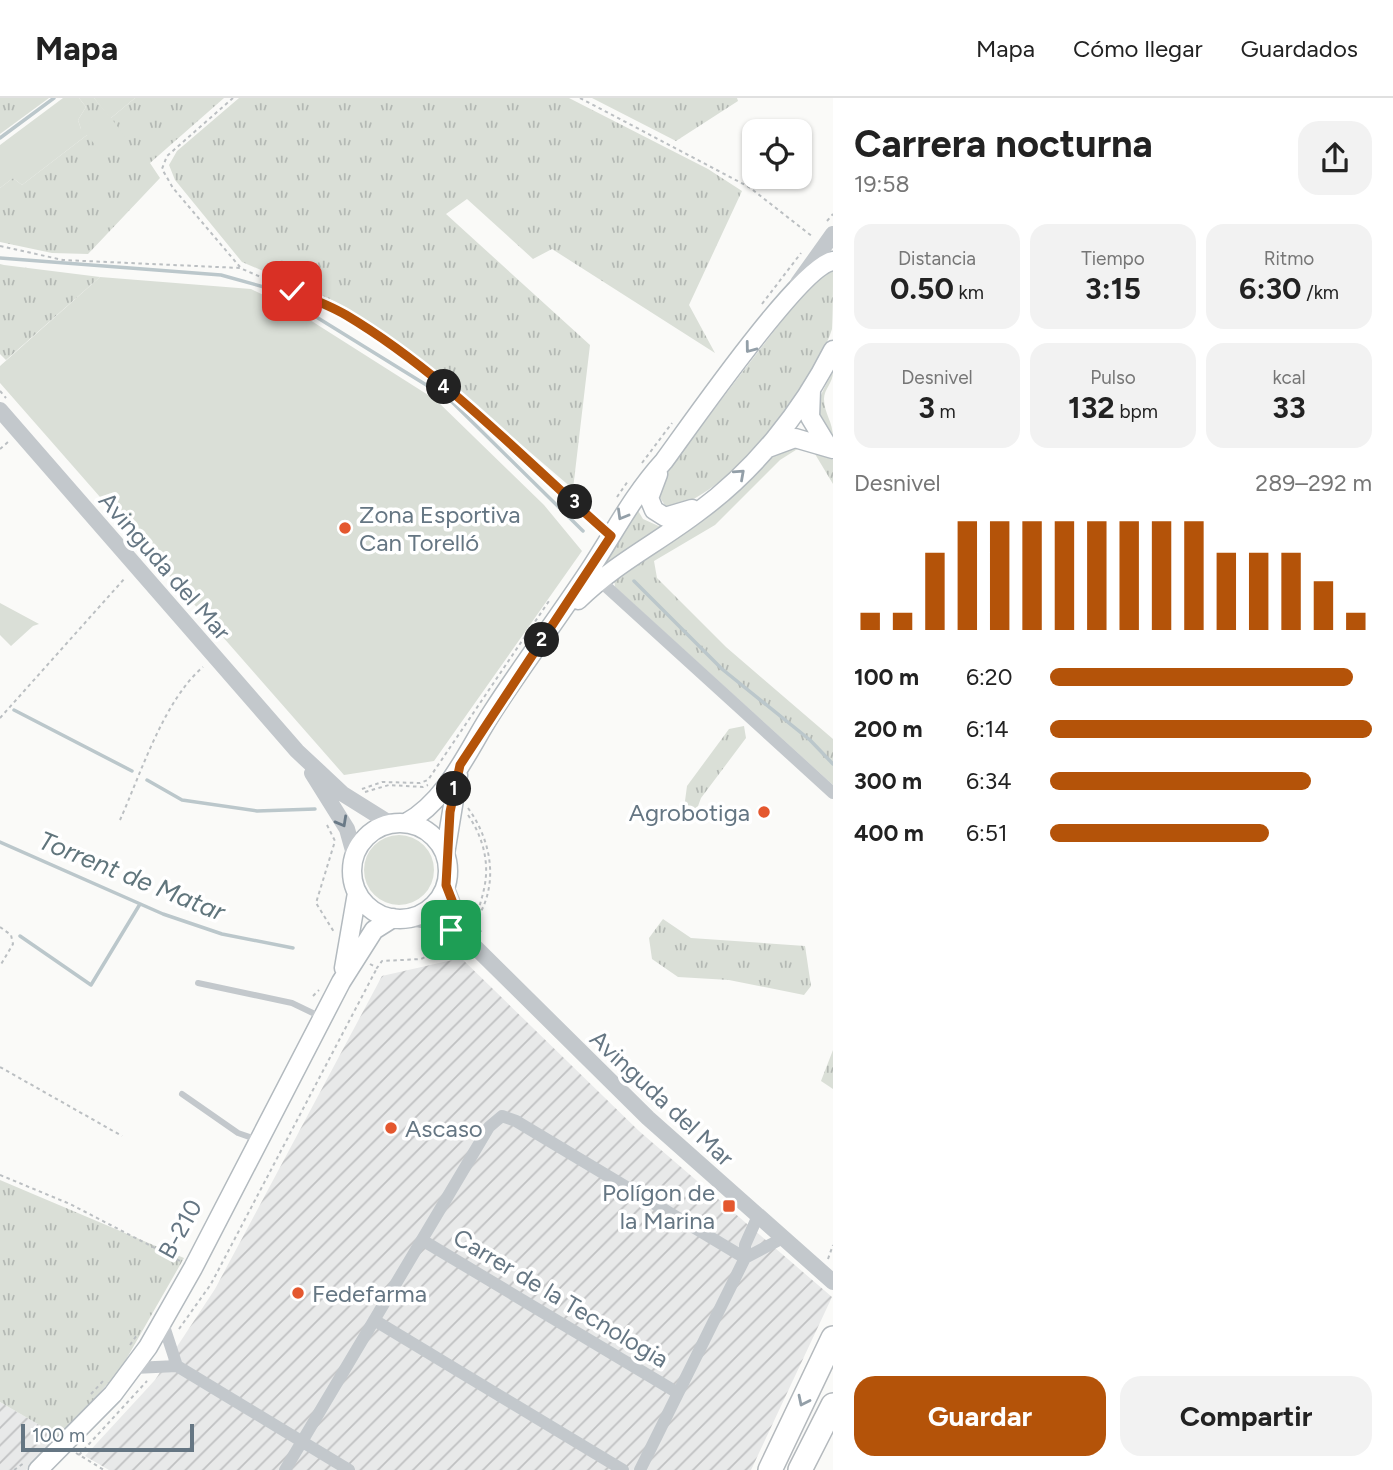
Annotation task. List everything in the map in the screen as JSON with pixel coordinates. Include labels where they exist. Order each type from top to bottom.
[{"type":"highway","points":[[770,1470],[833,1338]]},
{"type":"highway","points":[[800,1470],[833,1405]]},
{"type":"main road","points":[[355,854],[369,834],[424,811],[460,765],[641,486],[664,461],[791,294],[817,268],[833,261]]},
{"type":"main road","points":[[542,639],[599,580],[700,511],[765,450],[811,388],[833,349]]},
{"type":"main road","points":[[811,388],[810,418],[830,447]]},
{"type":"main road","points":[[765,450],[795,438],[830,447]]},
{"type":"main road","points":[[664,461],[649,498],[658,514],[674,516],[713,498]]},
{"type":"main road","points":[[446,885],[448,869],[445,854],[460,765]]},
{"type":"main road","points":[[398,823],[432,835],[445,854]]},
{"type":"main road","name":"B-210","points":[[341,982],[357,893],[351,872],[355,854]]},
{"type":"main road","name":"B-210","points":[[38,1470],[169,1330],[183,1263],[259,1140],[341,982],[374,930],[432,906],[446,885]]},
{"type":"main road","points":[[357,893],[372,910],[402,918]]},
{"type":"street","points":[[791,294],[828,240]]},
{"type":"street","name":"Avinguda del Mar","points":[[0,410],[297,751],[343,794],[398,823]]},
{"type":"street","points":[[599,580],[833,793]]},
{"type":"street","name":"Avinguda del Mar","points":[[297,751],[347,829],[355,854]]},
{"type":"street","name":"Avinguda del Mar","points":[[446,885],[467,937]]},
{"type":"street","name":"Avinguda del Mar","points":[[402,918],[436,923],[467,937],[648,1118],[757,1218],[833,1282]]},
{"type":"street","points":[[285,1470],[489,1127],[502,1116],[516,1121],[745,1258]]},
{"type":"street","points":[[640,1470],[745,1258],[745,1245],[757,1218]]},
{"type":"street","points":[[745,1258],[781,1238]]},
{"type":"street","name":"Carrer de la Tecnologia","points":[[422,1240],[678,1393]]},
{"type":"street","points":[[374,1320],[623,1470]]},
{"type":"street","points":[[169,1330],[177,1366]]},
{"type":"street","points":[[134,1368],[177,1366],[349,1470]]},
{"type":"lane","points":[[198,983],[292,1003],[323,1017]]},
{"type":"lane","points":[[182,1094],[238,1133],[259,1140]]},
{"type":"path","points":[[233,98],[167,156],[162,169],[173,188],[240,268]]},
{"type":"path","points":[[580,98],[749,187],[828,240]]},
{"type":"path","points":[[0,246],[62,260],[240,268],[344,313],[415,362],[524,454],[611,536]]},
{"type":"path","points":[[0,718],[136,566]]},
{"type":"path","points":[[120,820],[150,750],[188,680],[215,657]]},
{"type":"path","points":[[356,789],[391,781],[424,783],[439,765]]},
{"type":"path","points":[[358,793],[389,785],[422,788],[432,784],[431,776]]},
{"type":"path","points":[[169,1330],[211,1284],[382,961],[421,959],[467,937],[480,915],[488,890],[490,862],[482,831],[466,803]]},
{"type":"path","points":[[463,806],[478,830],[486,862],[484,890],[477,918]]},
{"type":"path","points":[[322,815],[335,841],[316,903],[325,921],[340,935]]},
{"type":"path","points":[[0,927],[10,935],[13,944],[0,966]]},
{"type":"path","points":[[362,960],[377,968]]},
{"type":"path","points":[[0,1067],[122,1136]]},
{"type":"path","points":[[0,1175],[70,1204],[183,1263]]},
{"type":"path","points":[[129,1346],[140,1332]]},
{"type":"path","points":[[88,1397],[109,1374]]},
{"type":"path","points":[[79,1455],[153,1376]]},
{"type":"path","points":[[63,1445],[104,1470]]},
{"type":"shaded area","points":[[461,958],[639,1131],[832,1297],[751,1470],[109,1470],[85,1456],[155,1380],[215,1289],[382,976]]},
{"type":"shaded area","points":[[0,1402],[60,1437],[26,1470],[0,1470]]},
{"type":"green space","points":[[0,98],[49,98],[0,134]]},
{"type":"green space","points":[[63,98],[79,98],[86,107],[78,120],[81,129],[96,118],[110,118],[94,98],[135,98],[111,118],[127,139],[105,157],[87,135],[22,185],[13,178],[0,188],[0,145]]},
{"type":"green space","points":[[79,98],[94,98],[111,118],[135,98],[224,98],[150,163],[160,178],[88,254],[52,253],[0,242],[0,188],[13,178],[22,185],[87,135],[127,139],[81,129],[78,120],[86,107]]},
{"type":"green space","points":[[239,98],[569,98],[708,169],[742,191],[689,305],[715,353],[552,249],[533,259],[467,199],[446,214],[590,345],[573,489],[441,376],[336,302],[242,262],[175,180],[169,165],[177,151]]},
{"type":"green space","points":[[592,98],[737,98],[738,101],[676,141]]},
{"type":"green space","points":[[0,264],[100,277],[6,360],[0,354]]},
{"type":"green space","points":[[833,270],[832,329],[807,379],[788,408],[740,463],[715,485],[690,501],[667,508],[658,495],[665,473],[794,305],[823,273]]},
{"type":"green space","name":"Zona Esportiva Can Torelló","points":[[100,277],[251,289],[291,308],[436,400],[544,505],[582,551],[434,761],[344,775],[0,383],[0,366]]},
{"type":"green space","points":[[833,372],[824,399],[833,437],[821,420],[818,405]]},
{"type":"green space","points":[[798,443],[824,453],[833,460],[833,484],[815,454],[799,448],[780,460],[715,525],[654,561],[657,578],[726,647],[833,739],[833,785],[615,587],[614,578],[723,505],[776,454]]},
{"type":"green space","points":[[637,509],[643,519],[663,528],[628,548],[599,570]]},
{"type":"green space","points":[[0,603],[39,624],[33,626],[11,646],[0,635]]},
{"type":"green space","points":[[744,726],[746,738],[701,798],[694,817],[686,820],[683,816],[687,786],[729,729]]},
{"type":"green space","points":[[399,835],[418,841],[428,851],[434,870],[428,889],[418,899],[399,905],[380,899],[370,889],[364,870],[370,851],[380,841]]},
{"type":"green space","points":[[663,919],[691,938],[805,946],[811,986],[804,995],[729,980],[678,977],[652,959],[649,938]]},
{"type":"green space","points":[[833,1050],[833,1089],[821,1081]]},
{"type":"green space","points":[[0,1180],[184,1258],[120,1370],[60,1437],[0,1402]]},
{"type":"waterway","points":[[0,138],[54,98]]},
{"type":"waterway","points":[[0,258],[221,275],[271,289],[449,399],[583,531]]},
{"type":"waterway","points":[[634,581],[722,669],[810,740],[833,764]]},
{"type":"waterway","points":[[14,710],[132,771]]},
{"type":"waterway","points":[[147,780],[182,800],[257,811],[315,809]]},
{"type":"waterway","name":"Torrent de Matar","points":[[0,842],[163,914],[222,934],[293,948]]},
{"type":"waterway","points":[[20,936],[91,985],[140,904]]},
{"type":"place","name":"Zona Esportiva Can Torelló","points":[[345,528]]},
{"type":"place","name":"Agrobotiga","points":[[764,812]]},
{"type":"place","name":"Ascaso","points":[[391,1128]]},
{"type":"place","name":"Polígon de la Marina","points":[[729,1206]]},
{"type":"place","name":"Fedefarma","points":[[298,1293]]},
{"type":"route","points":[[292,291],[344,313],[415,362],[524,454],[611,536],[506,691],[460,765],[445,854],[448,869],[446,885],[467,939],[451,930]]}]
